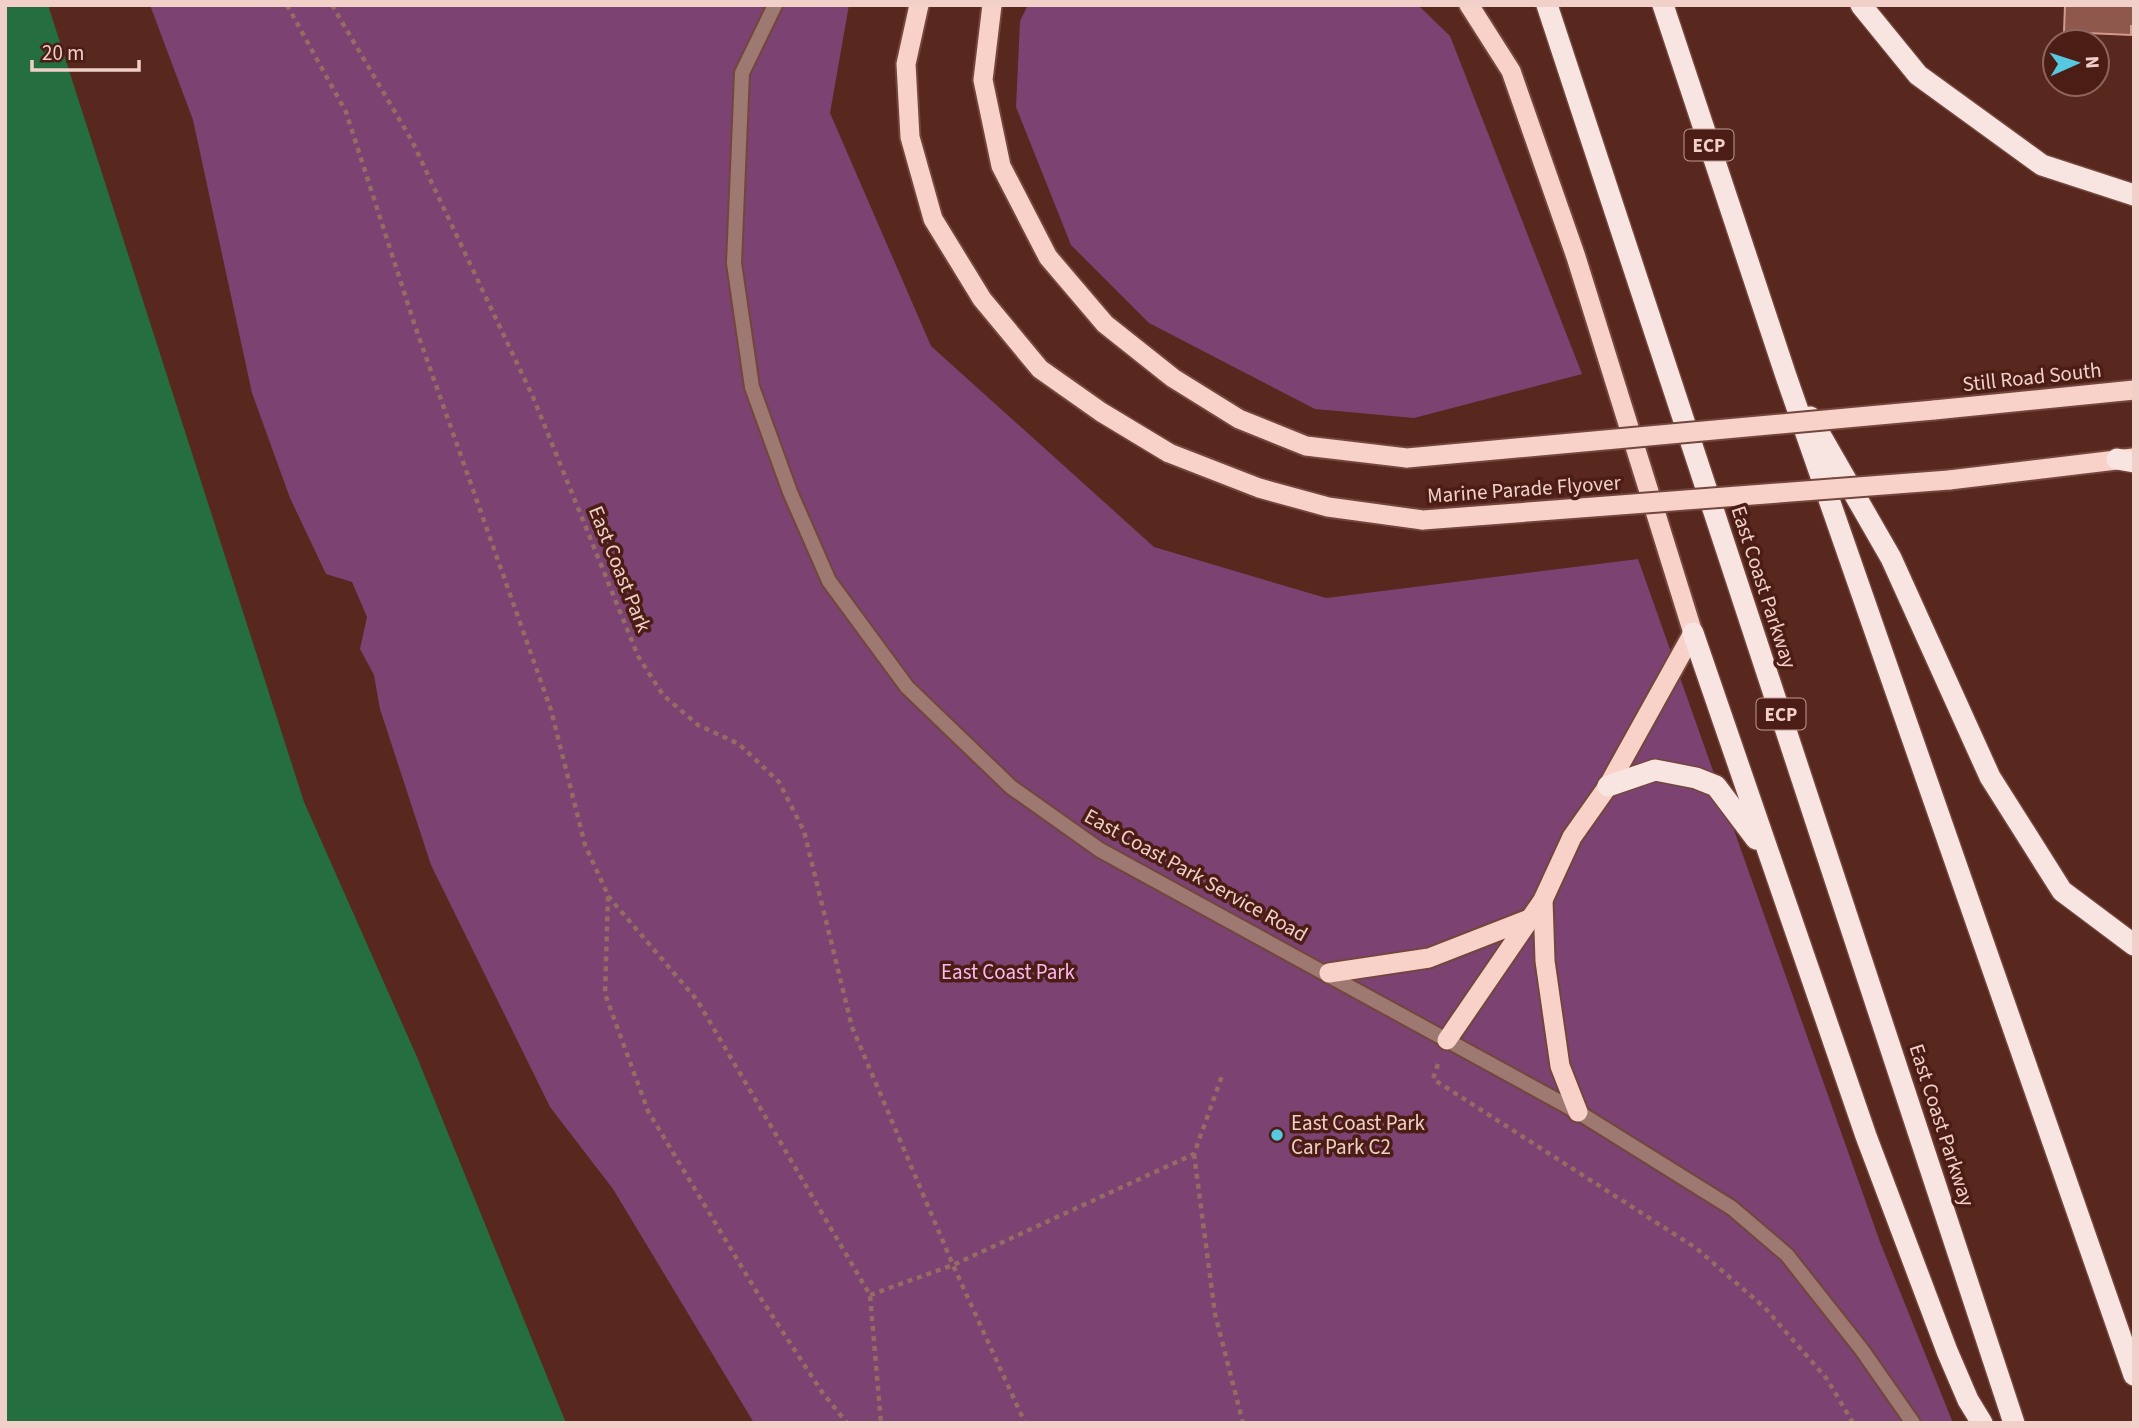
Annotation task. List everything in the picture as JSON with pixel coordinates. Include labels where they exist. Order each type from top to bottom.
[{"type":"highway","name":"Marine Parade Flyover","points":[[919,5],[906,64],[910,137],[933,219],[982,299],[1040,369],[1101,412],[1170,453],[1259,488],[1328,506],[1423,520],[1950,480],[2128,459]]},
{"type":"highway","name":"Marine Parade Flyover","points":[[992,5],[983,80],[1001,166],[1048,257],[1105,324],[1173,378],[1239,419],[1306,446],[1407,458],[1934,410]]},
{"type":"highway","name":"Marine Parade Flyover","points":[[1469,5],[1511,71],[1576,257],[1693,633]]},
{"type":"highway","name":"East Coast Parkway","points":[[1547,5],[2014,1423]]},
{"type":"highway","name":"ECP","points":[[1662,5],[1786,376],[2134,1375]]},
{"type":"highway","points":[[1861,5],[1918,75],[2042,165],[2134,195]]},
{"type":"highway","points":[[1786,376],[1891,558],[1990,777],[2062,891],[2134,945]]},
{"type":"highway","name":"Still Road South","points":[[1934,410],[2134,390]]},
{"type":"highway","points":[[1447,1040],[1543,900],[1572,837],[1608,786],[1693,633]]},
{"type":"highway","points":[[1693,633],[1768,855],[1920,1279],[1968,1400],[1982,1423]]},
{"type":"highway","points":[[1608,786],[1655,770],[1696,778],[1716,786],[1768,855]]},
{"type":"highway","points":[[1543,900],[1545,961],[1560,1066],[1578,1112]]},
{"type":"highway","points":[[1329,973],[1429,958],[1529,919]]},
{"type":"street","name":"East Coast Park Service Road","points":[[775,5],[742,74],[734,263],[752,387],[790,492],[830,581],[907,687],[1011,787],[1100,850],[1329,973],[1578,1112],[1732,1208],[1787,1255],[1862,1350],[1913,1423]]},
{"type":"path","points":[[287,5],[346,112],[415,326],[551,710],[584,845],[608,895],[697,1000],[870,1295],[881,1423]]},
{"type":"path","name":"East Coast Park","points":[[332,5],[424,165],[533,397],[638,656],[663,695],[698,725],[739,744],[779,782],[804,831],[852,1027],[953,1265],[1025,1423]]},
{"type":"path","points":[[608,895],[605,994],[648,1111],[758,1294],[822,1392],[847,1423]]},
{"type":"path","points":[[1447,1040],[1433,1079],[1696,1248],[1765,1308],[1827,1379],[1853,1423]]},
{"type":"path","points":[[1223,1073],[1194,1154],[1215,1314],[1243,1423]]},
{"type":"path","points":[[870,1295],[953,1265],[1194,1154]]},
{"type":"green space","name":"East Coast Park","points":[[150,5],[849,5],[830,113],[931,346],[1154,547],[1326,598],[1638,559],[1880,1242],[1953,1423],[754,1423],[613,1189],[550,1107],[431,865],[380,709],[374,675],[360,649],[367,617],[352,582],[326,574],[290,498],[252,393],[193,120]]},
{"type":"green space","points":[[1028,5],[1418,5],[1450,36],[1582,374],[1414,418],[1315,409],[1149,323],[1071,245],[1016,107],[1020,21]]},
{"type":"shaded area","points":[[5,5],[48,5],[304,802],[417,1057],[566,1423],[5,1423]]},
{"type":"building","points":[[2065,5],[2134,5],[2131,35],[2111,34],[2111,28],[2064,28]]},
{"type":"place","name":"East Coast Park Car Park C2","points":[[1277,1135]]}]
